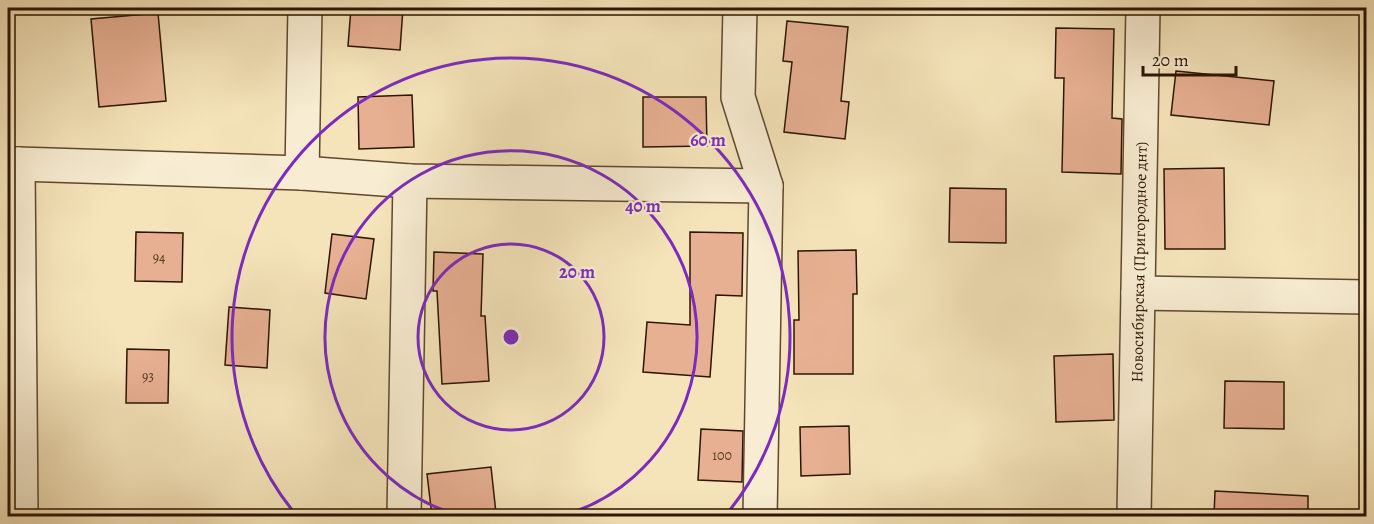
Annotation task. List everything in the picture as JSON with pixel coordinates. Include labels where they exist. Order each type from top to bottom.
[{"type":"street","points":[[302,173],[305,8]]},
{"type":"street","points":[[740,8],[738,97],[766,186],[760,516]]},
{"type":"street","name":"Новосибирская (Пригородное днт)","points":[[1134,516],[1143,8]]},
{"type":"street","points":[[21,516],[13,167],[302,173],[410,181],[766,186]]},
{"type":"street","points":[[404,516],[410,181]]},
{"type":"street","points":[[1138,293],[1366,297]]},
{"type":"building","points":[[351,8],[403,8],[400,50],[348,46]]},
{"type":"building","points":[[158,13],[166,101],[99,107],[91,19]]},
{"type":"building","points":[[787,21],[848,27],[841,101],[849,102],[845,139],[784,132],[792,62],[783,61]]},
{"type":"building","points":[[1056,28],[1114,29],[1112,118],[1122,119],[1121,174],[1062,172],[1064,78],[1055,78]]},
{"type":"building","points":[[1176,71],[1274,81],[1269,125],[1171,115]]},
{"type":"building","points":[[412,95],[414,147],[359,149],[358,97]]},
{"type":"building","points":[[643,97],[706,97],[707,146],[643,147]]},
{"type":"building","points":[[1224,168],[1225,249],[1165,249],[1164,169]]},
{"type":"building","points":[[950,188],[1006,189],[1006,243],[949,242]]},
{"type":"building","points":[[136,232],[183,233],[182,282],[135,281]]},
{"type":"building","points":[[690,232],[743,233],[742,296],[716,295],[710,377],[643,372],[647,322],[690,325]]},
{"type":"building","points":[[332,234],[374,239],[366,299],[325,293]]},
{"type":"building","points":[[856,250],[857,294],[853,294],[853,374],[794,374],[794,320],[799,320],[798,251]]},
{"type":"building","points":[[434,252],[483,254],[481,316],[485,316],[489,381],[442,384],[437,291],[433,291]]},
{"type":"building","points":[[229,307],[270,310],[267,368],[225,365]]},
{"type":"building","points":[[127,349],[169,350],[168,403],[126,403]]},
{"type":"building","points":[[1113,354],[1114,420],[1056,422],[1054,356]]},
{"type":"building","points":[[1225,381],[1284,382],[1284,429],[1224,428]]},
{"type":"building","points":[[849,426],[850,474],[801,476],[800,427]]},
{"type":"building","points":[[701,429],[743,431],[742,482],[698,480]]},
{"type":"building","points":[[491,467],[496,513],[432,516],[427,474]]},
{"type":"building","points":[[1215,491],[1308,496],[1308,516],[1214,516]]}]
